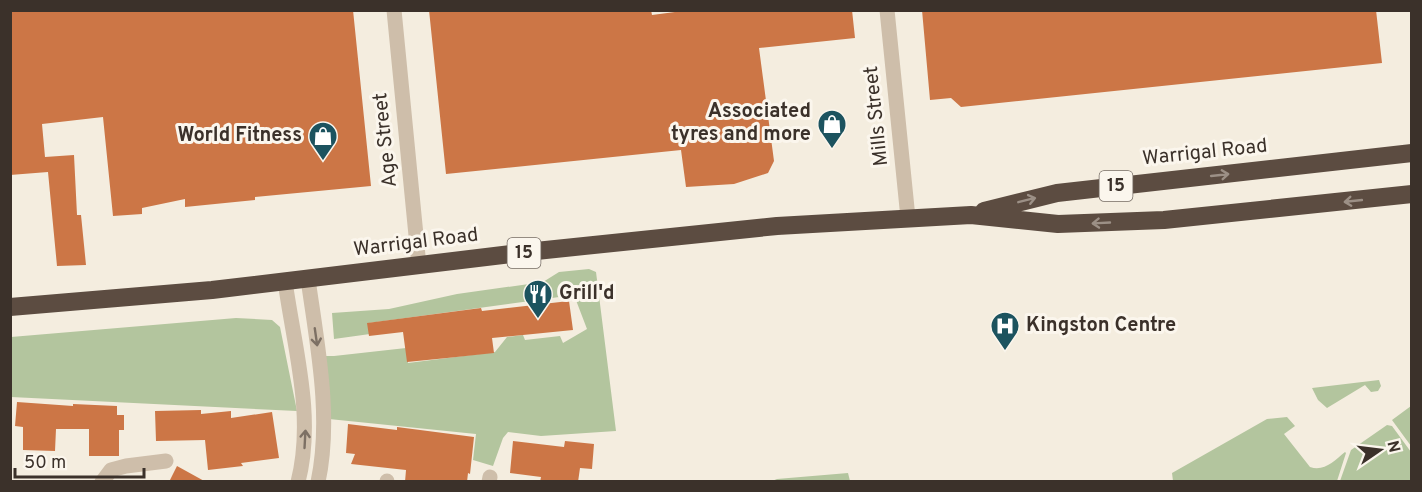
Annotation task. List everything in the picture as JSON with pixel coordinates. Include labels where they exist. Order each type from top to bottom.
[{"type":"highway","name":"Warrigal Road","points":[[971,215],[1057,193],[1412,153]]},
{"type":"highway","name":"Warrigal Road","points":[[10,307],[151,296],[285,282],[726,231],[971,215],[1058,224],[1104,223],[1233,214],[1412,194]]},
{"type":"street","name":"Age Street","points":[[394,10],[419,266]]},
{"type":"street","name":"Mills Street","points":[[887,10],[908,218]]},
{"type":"street","points":[[308,279],[318,350],[324,420],[323,455],[318,482]]},
{"type":"street","points":[[285,282],[306,430],[303,463],[298,482]]},
{"type":"street","points":[[102,482],[111,470],[166,461]]},
{"type":"green space","points":[[589,269],[596,272],[616,431],[541,436],[508,432],[503,438],[493,466],[473,460],[476,434],[329,419],[324,356],[406,348],[408,363],[495,352],[507,337],[523,335],[525,340],[560,336],[563,343],[587,329],[574,295],[369,323],[370,334],[334,339],[332,313],[389,309],[457,294],[543,282],[559,272]]},
{"type":"green space","points":[[236,318],[272,320],[280,327],[297,411],[11,397],[11,337]]},
{"type":"green space","points":[[1379,380],[1381,386],[1378,391],[1371,392],[1365,385],[1327,408],[1318,400],[1312,388]]},
{"type":"green space","points":[[1411,406],[1411,446],[1392,420]]},
{"type":"green space","points":[[1287,417],[1295,426],[1284,434],[1310,467],[1324,467],[1346,453],[1337,481],[1173,481],[1172,473],[1267,419]]},
{"type":"green space","points":[[1387,425],[1392,426],[1411,452],[1411,481],[1340,481],[1351,450]]},
{"type":"green space","points":[[848,473],[850,481],[772,481],[777,479]]},
{"type":"building","points":[[10,10],[353,10],[371,186],[255,197],[255,200],[185,207],[185,199],[142,208],[142,214],[113,216],[103,117],[42,124],[45,157],[74,155],[77,215],[81,215],[86,265],[57,266],[48,172],[10,175]]},
{"type":"building","points":[[429,10],[651,10],[652,15],[690,10],[852,10],[855,38],[759,48],[774,161],[768,173],[734,184],[686,187],[681,150],[446,174]]},
{"type":"building","points":[[922,10],[1376,10],[1382,63],[961,107],[951,98],[930,100]]},
{"type":"building","points":[[569,301],[573,330],[492,338],[494,353],[407,362],[403,332],[369,336],[367,323],[481,308],[482,311]]},
{"type":"building","points":[[17,402],[117,406],[117,415],[124,415],[124,430],[119,430],[119,456],[89,456],[89,429],[56,429],[55,451],[23,450],[23,427],[15,426]]},
{"type":"building","points":[[201,410],[201,414],[231,411],[231,418],[272,412],[279,458],[241,463],[243,466],[208,470],[205,440],[156,441],[155,411]]},
{"type":"building","points":[[348,424],[397,430],[397,427],[474,437],[467,482],[405,482],[406,470],[351,464],[355,454],[346,453]]},
{"type":"building","points":[[513,441],[564,447],[565,441],[594,444],[592,469],[580,468],[578,482],[540,482],[541,477],[510,473]]},
{"type":"building","points":[[177,466],[206,482],[169,482]]},
{"type":"place","name":"Associated tyres and more","points":[[832,150]]},
{"type":"place","name":"World Fitness","points":[[323,162]]},
{"type":"place","name":"Grill'd","points":[[538,320]]},
{"type":"place","name":"Kingston Centre","points":[[1005,352]]}]
